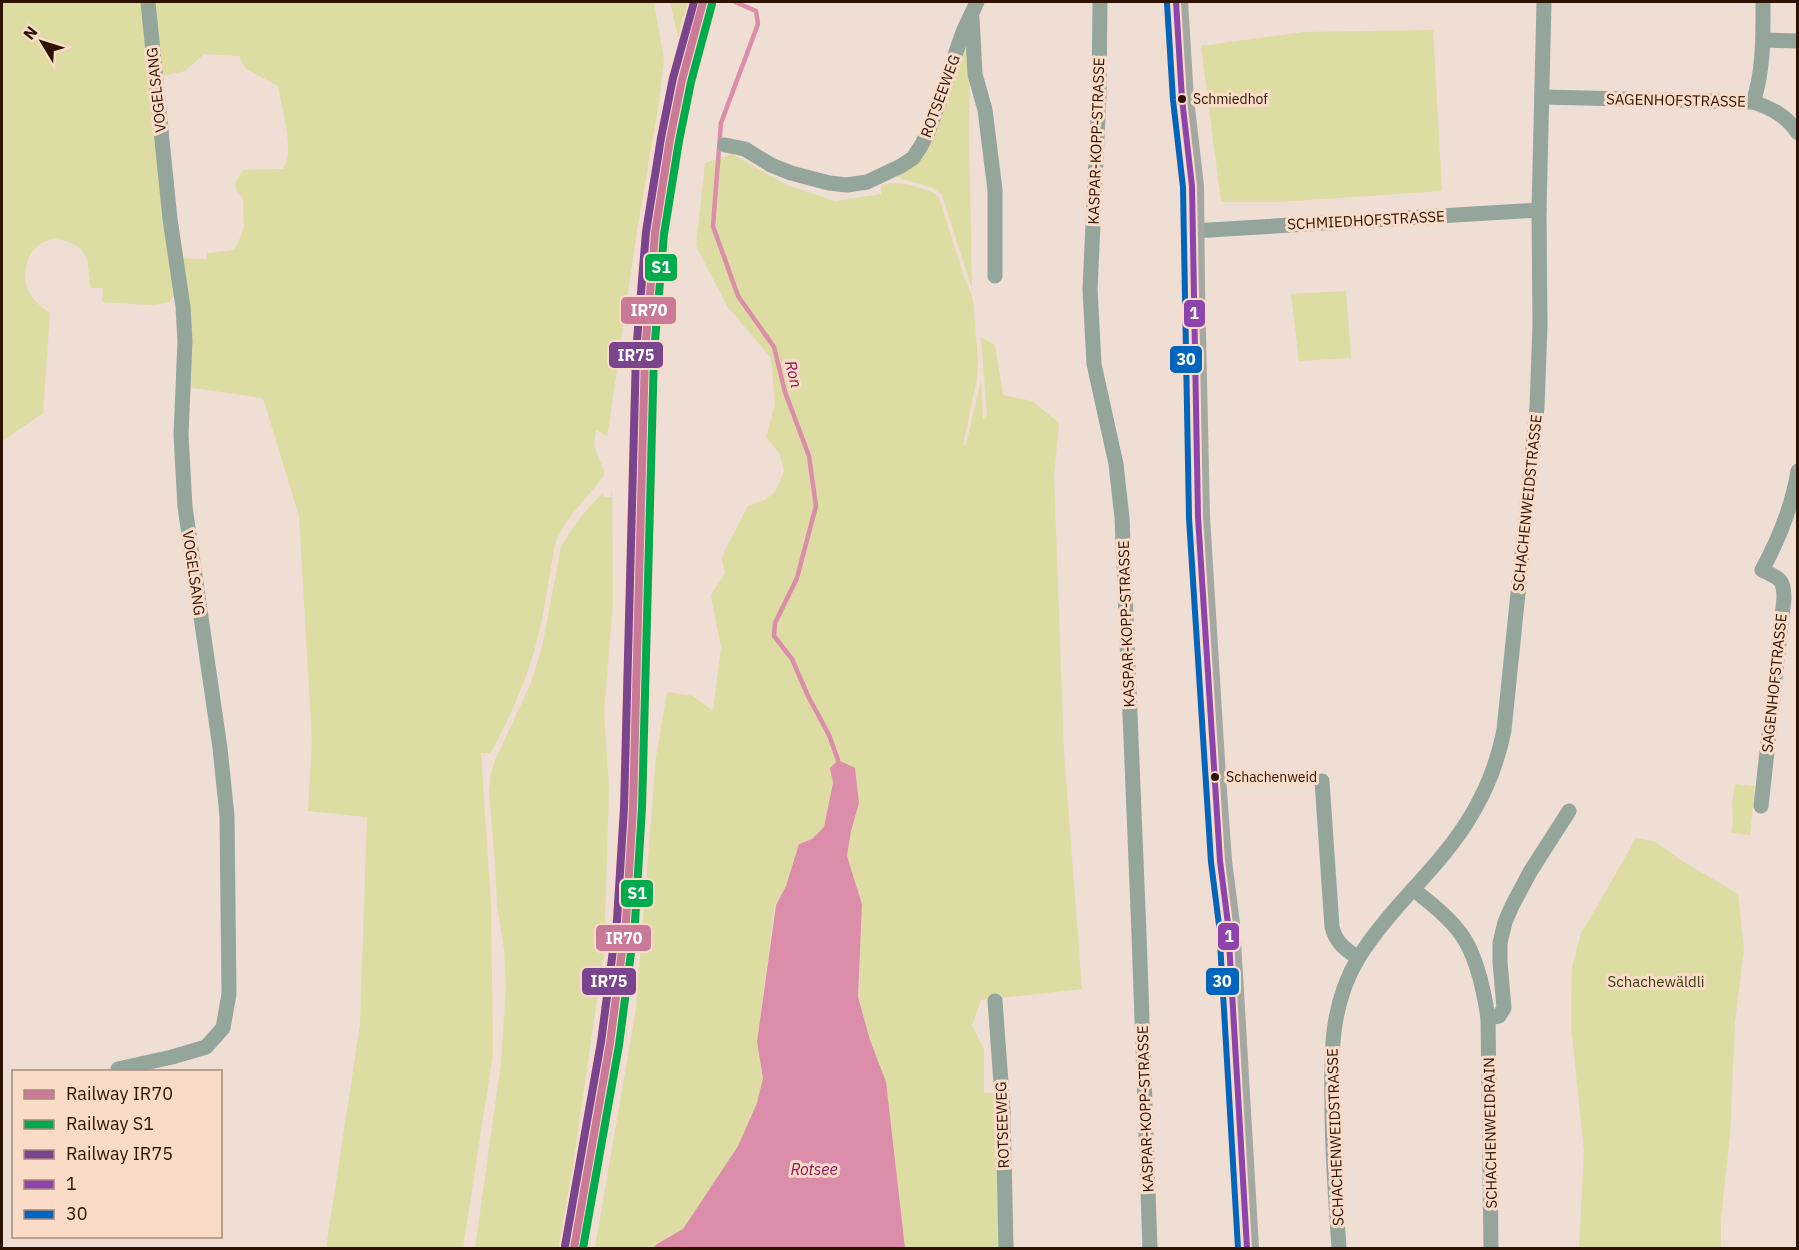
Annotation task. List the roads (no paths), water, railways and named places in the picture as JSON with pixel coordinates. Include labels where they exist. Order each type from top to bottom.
[{"type":"main road","points":[[1176,2],[1182,99],[1192,186],[1192,289],[1199,528],[1220,861],[1228,924],[1247,1248]]},
{"type":"street","name":"VOGELSANG","points":[[118,1069],[206,1047],[223,1028],[229,994],[227,816],[220,748],[185,507],[181,435],[185,341],[183,308],[170,219],[148,2]]},
{"type":"street","name":"KASPAR-KOPP-STRASSE","points":[[1100,2],[1099,95],[1090,289],[1094,364],[1116,464],[1122,518],[1150,1248]]},
{"type":"street","name":"SCHACHENWEIDSTRASSE","points":[[1339,1248],[1332,1141],[1331,1049],[1339,1004],[1345,985],[1358,958],[1382,924],[1455,840],[1473,813],[1497,762],[1502,742],[1537,407],[1544,2]]},
{"type":"street","points":[[1753,102],[1759,86],[1764,40],[1762,2]]},
{"type":"street","name":"ROTSEEWEG","points":[[725,145],[745,149],[771,165],[791,173],[829,183],[867,182],[901,166],[913,158],[929,130],[963,32],[975,7]]},
{"type":"street","name":"ROTSEEWEG","points":[[975,7],[972,32],[975,74],[985,110],[995,190],[995,276]]},
{"type":"street","points":[[1764,40],[1797,41]]},
{"type":"street","name":"SAGENHOFSTRASSE","points":[[1542,97],[1753,102],[1767,106],[1780,114],[1797,133]]},
{"type":"street","name":"SCHMIEDHOFSTRASSE","points":[[1193,231],[1539,210]]},
{"type":"street","name":"SAGENHOFSTRASSE","points":[[1761,806],[1784,598],[1784,585],[1778,578],[1762,570],[1786,519],[1797,471]]},
{"type":"street","points":[[1322,781],[1332,927],[1339,944],[1358,958]]},
{"type":"street","points":[[1488,1018],[1499,1016],[1504,1008],[1500,943],[1508,914],[1530,872],[1569,811]]},
{"type":"street","name":"SCHACHENWEIDRAIN","points":[[1413,889],[1447,918],[1462,936],[1484,991],[1488,1018],[1491,1248]]},
{"type":"street","name":"ROTSEEWEG","points":[[995,1001],[1003,1110],[1006,1248]]},
{"type":"water","name":"Rotsee","points":[[838,760],[855,768],[859,803],[847,856],[862,904],[858,997],[870,1040],[886,1082],[905,1248],[653,1248],[683,1229],[738,1146],[757,1103],[763,1078],[757,1042],[776,905],[786,886],[799,844],[812,839],[824,827],[833,783],[830,768]]},
{"type":"waterway","name":"Ron","points":[[735,2],[756,11],[758,24],[721,123],[713,226],[738,296],[774,347],[785,392],[809,456],[816,506],[797,578],[775,623],[774,636],[792,659],[808,696],[829,735],[838,760]]},
{"type":"rail line","name":"IR75","points":[[565,1246],[601,1042],[617,920],[624,808],[636,353],[646,232],[673,78],[694,2]]},
{"type":"rail line","name":"IR70","points":[[574,1248],[610,1043],[626,921],[633,808],[645,353],[655,233],[682,80],[703,2]]},
{"type":"rail line","name":"S1","points":[[583,1248],[619,1045],[635,922],[642,808],[654,353],[664,234],[691,82],[712,4]]},
{"type":"place","name":"Schmiedhof","points":[[1182,99]]},
{"type":"place","name":"Schachenweid","points":[[1215,777]]},
{"type":"park label","name":"Schachewäldli","points":[[1656,981]]}]
